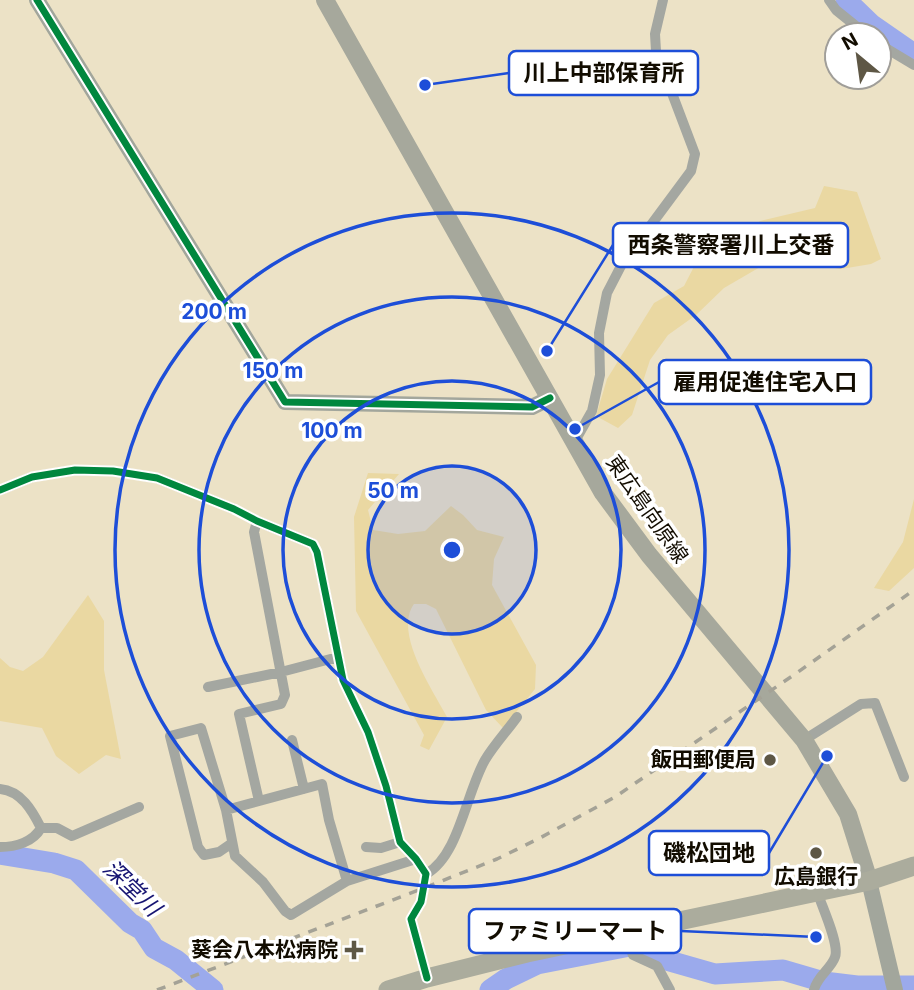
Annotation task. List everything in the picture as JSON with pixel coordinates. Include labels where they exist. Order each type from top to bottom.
[{"type":"highway","points":[[388,990],[427,978],[627,940],[817,891],[869,881],[914,866]]},
{"type":"main road","name":"東広島向原線","points":[[325,0],[603,493],[649,555],[804,740],[848,814],[869,881]]},
{"type":"street","points":[[37,0],[285,402],[532,407],[550,398]]},
{"type":"street","points":[[575,441],[592,411],[600,375],[599,333],[607,293],[622,264],[691,171],[695,155],[656,51],[655,34],[663,0]]},
{"type":"street","points":[[829,0],[850,21]]},
{"type":"street","points":[[893,52],[914,65]]},
{"type":"street","points":[[0,490],[32,477],[75,470],[113,471],[157,478],[313,544],[317,552],[343,680],[368,732],[386,786],[400,842],[426,874]]},
{"type":"street","points":[[257,521],[254,532],[285,695],[281,704],[239,714],[259,801]]},
{"type":"street","points":[[208,687],[281,673],[338,657]]},
{"type":"street","points":[[804,740],[861,704],[875,703],[904,777]]},
{"type":"street","points":[[427,978],[411,919],[421,902],[426,874],[441,863],[450,848],[484,762],[517,717]]},
{"type":"street","points":[[232,843],[219,852],[204,855],[198,847],[170,736],[201,728],[226,810],[235,856],[291,915],[347,881],[416,859]]},
{"type":"street","points":[[292,740],[304,789]]},
{"type":"street","points":[[226,810],[322,784],[329,820],[347,881]]},
{"type":"street","points":[[0,789],[15,792],[34,813],[41,828]]},
{"type":"street","points":[[41,828],[57,828],[72,836],[139,807]]},
{"type":"street","points":[[0,847],[20,845],[36,835],[41,828]]},
{"type":"street","points":[[366,847],[382,848],[400,842]]},
{"type":"street","points":[[869,881],[894,983]]},
{"type":"street","points":[[814,990],[816,983],[836,956],[835,943],[817,891]]},
{"type":"street","points":[[627,940],[633,955],[657,966],[670,990]]},
{"type":"shaded area","points":[[824,186],[857,192],[881,259],[871,264],[841,269],[774,259],[724,288],[696,315],[668,335],[650,360],[632,415],[618,428],[596,416],[607,379],[654,303],[684,286],[699,257],[717,241],[743,234],[760,221],[815,208]]},
{"type":"shaded area","points":[[368,473],[399,474],[368,510],[373,530],[398,534],[425,531],[451,506],[477,530],[504,537],[494,559],[492,585],[536,665],[535,689],[503,728],[486,710],[436,609],[426,604],[414,604],[409,616],[408,630],[412,645],[417,661],[447,717],[429,750],[420,746],[424,735],[356,611],[354,517]]},
{"type":"shaded area","points":[[914,499],[914,568],[889,591],[874,588],[903,542]]},
{"type":"shaded area","points":[[88,595],[104,621],[104,670],[121,759],[106,755],[79,774],[56,756],[42,728],[0,721],[0,658],[10,667],[23,671],[43,657]]},
{"type":"waterway","points":[[846,0],[872,25],[914,54]]},
{"type":"waterway","name":"深堂川","points":[[0,854],[54,863],[76,870],[130,923],[142,930],[154,948],[176,960],[213,990]]},
{"type":"waterway","name":"深堂川","points":[[490,990],[537,964],[635,945],[659,958],[715,974],[783,970],[824,982],[857,986],[914,986]]},
{"type":"railway","points":[[157,990],[424,888],[497,859],[540,838],[615,797],[914,590]]},
{"type":"cycle path","points":[[37,0],[285,402],[532,407],[550,398]]},
{"type":"cycle path","points":[[0,490],[32,477],[75,470],[113,471],[157,478],[313,544],[317,552],[343,680],[368,732],[386,786],[400,842],[426,874],[421,902],[411,919],[427,978]]},
{"type":"place","name":"川上中部保育所","points":[[425,85]]},
{"type":"place","name":"西条警察署川上交番","points":[[547,351]]},
{"type":"place","name":"雇用促進住宅入口","points":[[575,429]]},
{"type":"place","name":"磯松団地","points":[[827,756]]},
{"type":"place","name":"飯田郵便局","points":[[770,760]]},
{"type":"place","name":"広島銀行","points":[[816,853]]},
{"type":"place","name":"ファミリーマート","points":[[816,937]]},
{"type":"place","name":"葵会八本松病院","points":[[354,950]]}]
